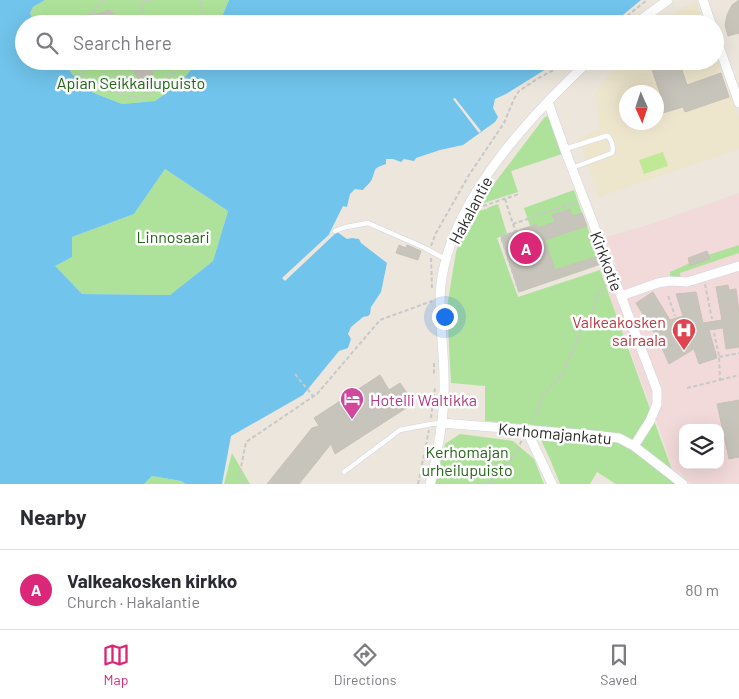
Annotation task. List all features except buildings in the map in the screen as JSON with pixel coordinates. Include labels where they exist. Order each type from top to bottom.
[{"type":"street","points":[[647,15],[668,0]]},
{"type":"street","points":[[703,0],[708,15]]},
{"type":"street","points":[[724,61],[739,103]]},
{"type":"street","name":"Hakalantie","points":[[430,484],[442,423],[444,379],[440,298],[442,278],[452,241],[483,181],[511,144],[548,102],[580,70]]},
{"type":"street","name":"Kirkkotie","points":[[548,102],[657,390],[657,404],[650,421],[634,446]]},
{"type":"street","points":[[621,296],[658,283],[669,281],[687,282],[739,266]]},
{"type":"street","name":"Kerhomajankatu","points":[[442,423],[527,436],[592,435],[619,438],[634,446],[683,484]]},
{"type":"street","points":[[527,436],[552,484]]},
{"type":"lane","points":[[565,150],[606,136],[610,138],[613,147],[612,154],[572,168]]},
{"type":"lane","points":[[336,231],[368,223],[447,260]]},
{"type":"lane","points":[[344,472],[400,430],[442,423]]},
{"type":"path","points":[[91,15],[104,0]]},
{"type":"path","points":[[140,15],[142,0],[152,0]]},
{"type":"path","points":[[200,0],[202,15]]},
{"type":"path","points":[[628,15],[647,0]]},
{"type":"path","points":[[80,70],[88,81],[98,86],[130,97],[142,97],[151,92],[177,70]]},
{"type":"path","points":[[432,292],[430,251],[436,233],[469,175],[504,123],[519,91],[554,70]]},
{"type":"path","points":[[475,208],[519,194]]},
{"type":"path","points":[[505,199],[516,231],[501,237],[520,292]]},
{"type":"path","points":[[513,224],[584,199]]},
{"type":"path","points":[[488,484],[496,478],[515,456],[527,436],[544,394],[562,374],[580,332],[593,311],[597,295],[613,277]]},
{"type":"path","points":[[704,277],[712,319]]},
{"type":"path","points":[[668,296],[675,316]]},
{"type":"path","points":[[244,484],[239,477],[246,442],[317,394],[380,320],[432,300]]},
{"type":"path","points":[[714,332],[719,357],[720,380]]},
{"type":"path","points":[[719,357],[739,353]]},
{"type":"path","points":[[434,362],[434,379]]},
{"type":"path","points":[[295,374],[314,396]]},
{"type":"path","points":[[687,388],[739,375]]},
{"type":"path","points":[[418,484],[428,438],[435,387]]},
{"type":"path","points":[[428,438],[439,440]]},
{"type":"shaded area","points":[[696,1],[701,15],[672,15]]},
{"type":"shaded area","points":[[612,70],[721,70],[739,117],[739,149],[599,197],[578,138],[600,129],[595,93]]},
{"type":"shaded area","name":"Valkeakosken sairaala","points":[[739,193],[739,484],[692,484],[680,472],[673,473],[660,431],[601,274],[617,266],[606,237],[648,225]]},
{"type":"green space","name":"Apian Seikkailupuisto","points":[[45,0],[229,0],[223,15],[31,15],[33,7]]},
{"type":"green space","name":"Apian Seikkailupuisto","points":[[69,70],[191,70],[180,83],[155,101],[122,104],[89,91]]},
{"type":"green space","points":[[547,116],[562,154],[511,171],[518,192],[478,205],[544,118]]},
{"type":"green space","points":[[663,152],[668,166],[644,174],[639,160]]},
{"type":"green space","name":"Linnosaari","points":[[165,169],[228,211],[213,261],[170,295],[82,294],[54,266],[72,257],[72,237],[134,214]]},
{"type":"green space","points":[[574,190],[582,213],[572,216],[569,209],[552,215],[555,223],[538,228],[536,224],[530,226],[524,208]]},
{"type":"green space","points":[[498,204],[507,234],[497,238],[518,297],[600,270],[673,473],[685,479],[682,484],[616,484],[597,472],[590,484],[560,484],[534,425],[485,421],[485,386],[451,383],[447,307],[456,252],[472,212],[487,209]]},
{"type":"green space","points":[[587,226],[598,256],[555,270],[545,240]]},
{"type":"green space","points":[[739,245],[739,253],[680,273],[681,279],[670,276],[670,272],[708,255]]},
{"type":"green space","name":"Kerhomajan urheilupuisto","points":[[460,434],[513,441],[534,459],[544,484],[435,484],[445,444]]},
{"type":"green space","points":[[232,453],[250,484],[224,484]]},
{"type":"green space","points":[[152,476],[181,481],[186,484],[144,484]]},
{"type":"water","points":[[0,0],[45,0],[33,7],[31,15],[15,15],[15,70],[69,70],[89,91],[122,104],[155,101],[180,83],[191,70],[545,70],[495,99],[493,108],[498,117],[495,122],[463,145],[440,150],[416,158],[414,161],[404,159],[401,162],[386,159],[386,164],[376,168],[371,181],[363,190],[355,189],[350,194],[347,207],[343,206],[329,234],[337,232],[347,239],[359,239],[361,243],[387,263],[381,292],[371,307],[370,314],[351,327],[348,334],[351,339],[348,348],[339,351],[303,395],[231,436],[222,484],[186,484],[181,481],[152,476],[144,484],[0,484]],"holes":[[[165,169],[228,211],[213,261],[170,295],[82,294],[55,266],[72,257],[72,237],[134,214]]]},
{"type":"water","points":[[229,0],[641,0],[623,15],[223,15]]},
{"type":"pier","points":[[455,98],[481,131],[479,133],[453,99]]},
{"type":"pier","points":[[334,230],[333,233],[337,232],[285,281],[282,278]]},
{"type":"place","name":"Valkeakosken kirkko","points":[[526,248]]},
{"type":"place","name":"Valkeakosken sairaala","points":[[684,351]]},
{"type":"place","name":"Hotelli Waltikka","points":[[352,420]]}]
